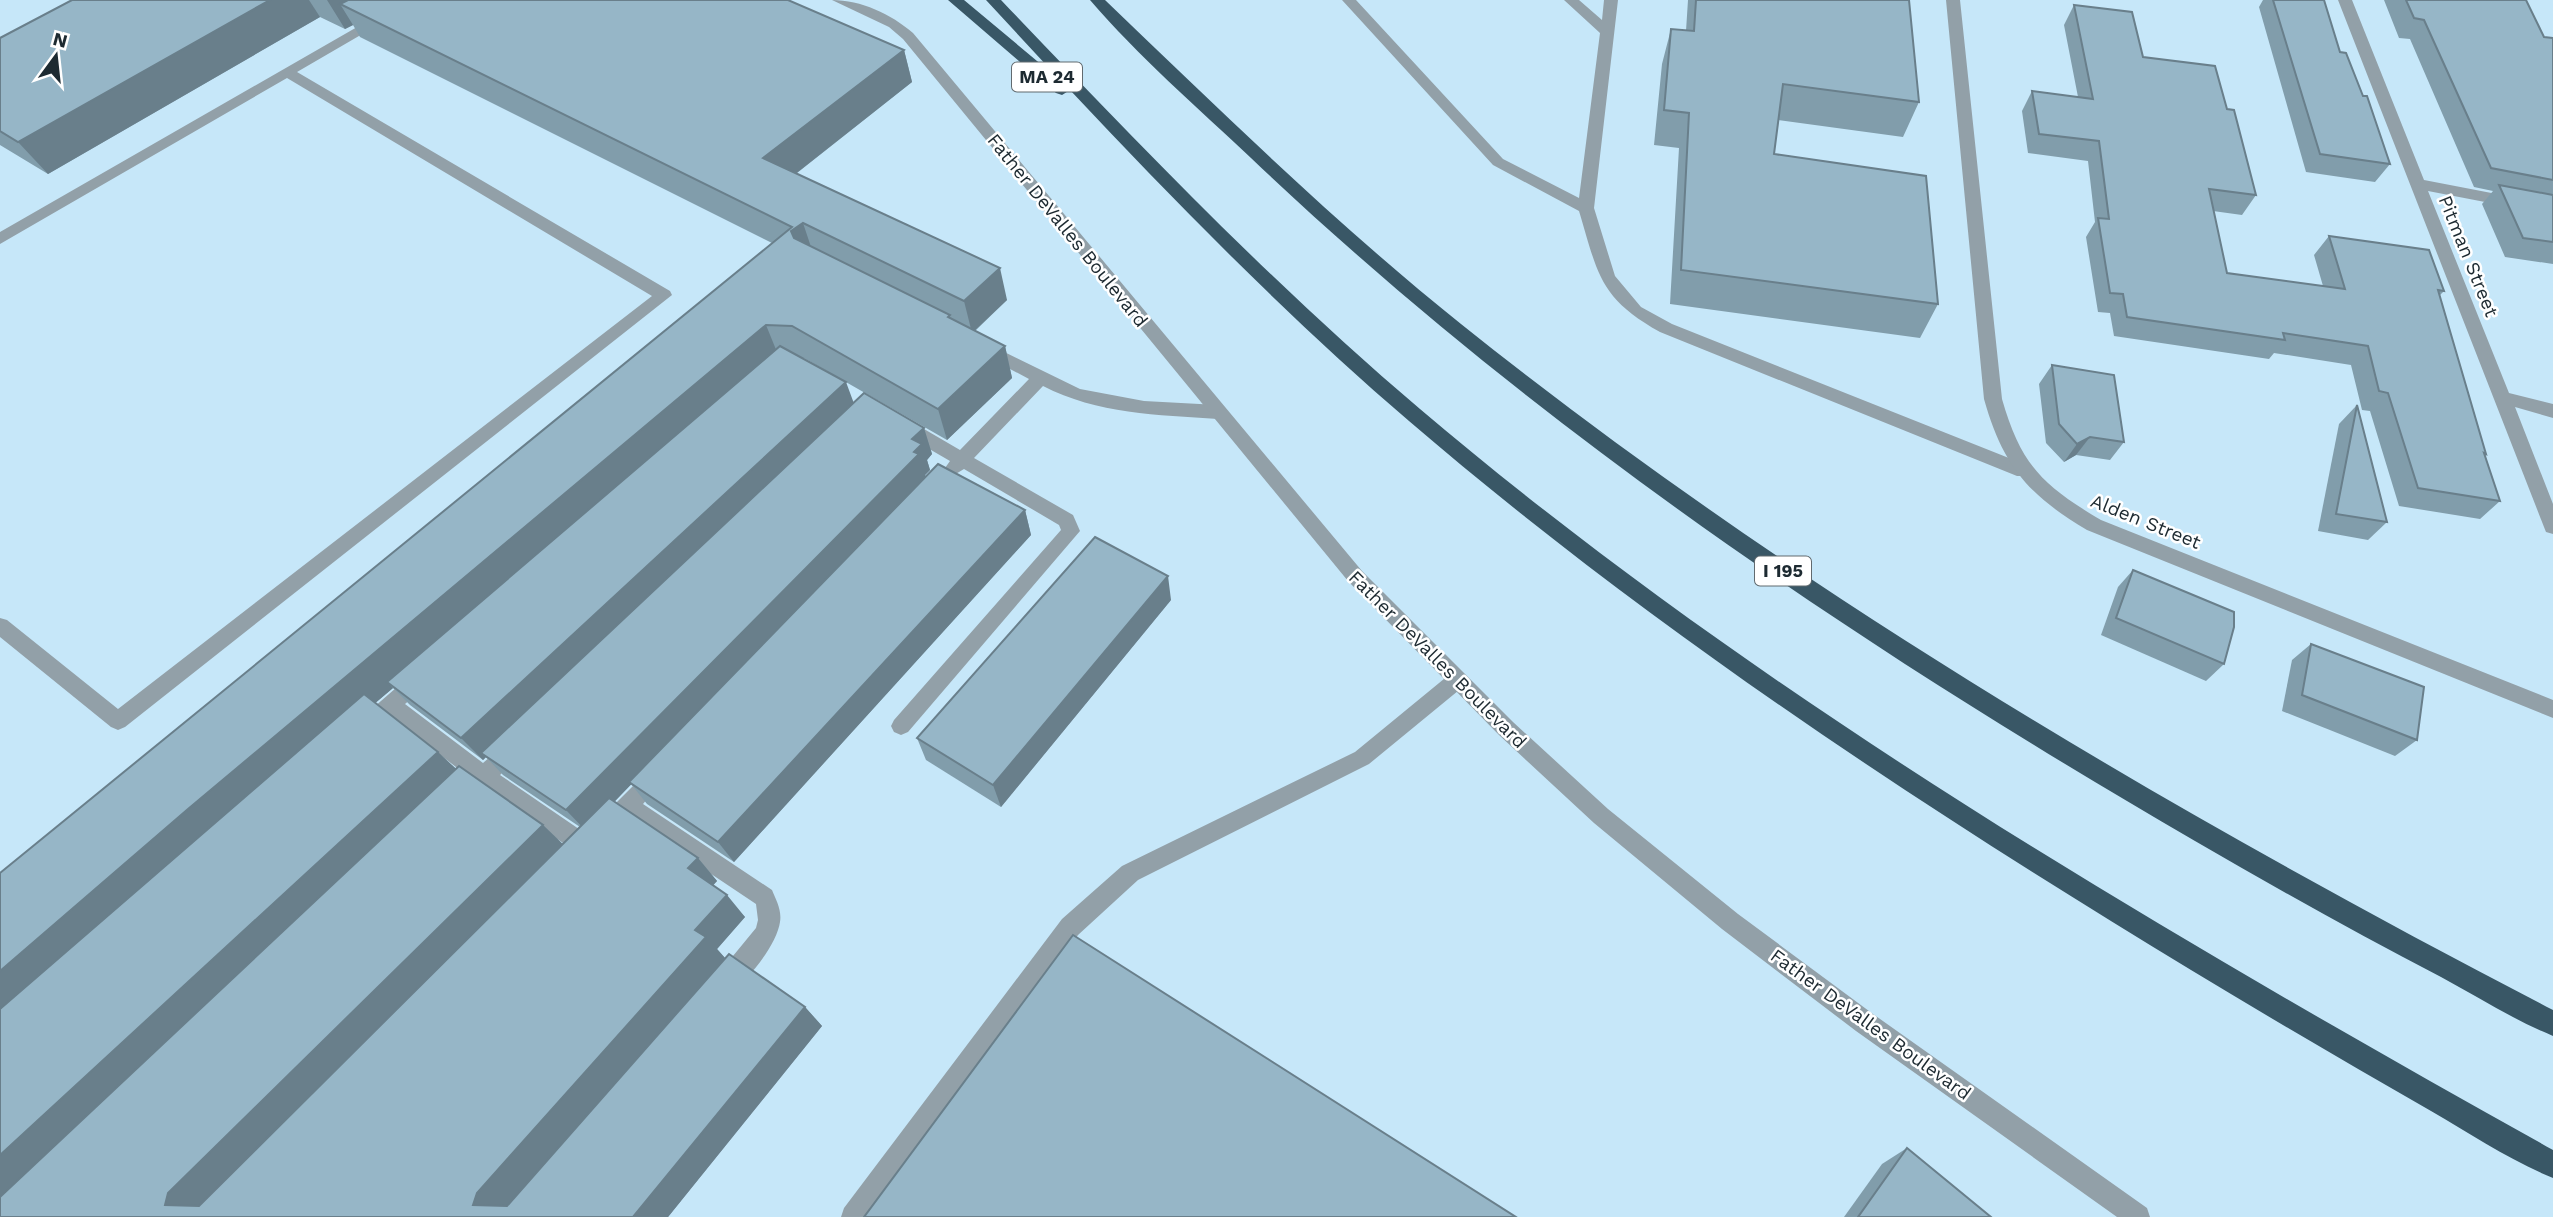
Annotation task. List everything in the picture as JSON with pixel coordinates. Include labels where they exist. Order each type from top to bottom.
[{"type":"highway","name":"MA 24","points":[[955,0],[1139,154]]},
{"type":"highway","points":[[993,0],[1261,278],[1415,416],[1538,517],[1679,621],[1931,795],[2128,921],[2236,986],[2553,1165]]},
{"type":"highway","name":"I 195","points":[[1097,0],[1270,168],[1367,256],[1457,331],[1658,484],[1847,614],[2105,776],[2303,890],[2553,1023]]},
{"type":"street","name":"Father DeValles Boulevard","points":[[839,0],[894,24],[908,36],[1355,576],[1457,680],[1602,816],[1768,951],[2138,1217]]},
{"type":"street","points":[[1349,0],[1498,162],[1586,208]]},
{"type":"street","points":[[1571,0],[1607,32]]},
{"type":"street","points":[[1611,0],[1586,208],[1607,278],[1635,312],[1666,328],[2023,471]]},
{"type":"street","name":"Alden Street","points":[[1953,0],[1993,398],[2006,444],[2023,471],[2051,498],[2094,525],[2553,709]]},
{"type":"street","name":"Pitman Street","points":[[2345,0],[2553,527]]},
{"type":"street","points":[[0,239],[387,14]]},
{"type":"street","points":[[0,626],[118,721],[664,295],[288,73]]},
{"type":"street","points":[[2418,184],[2553,210]]},
{"type":"street","points":[[973,343],[1076,395],[1144,408],[1218,412]]},
{"type":"street","points":[[943,479],[1040,378]]},
{"type":"street","points":[[2503,398],[2553,411]]},
{"type":"street","points":[[894,420],[1066,520],[1071,531],[901,726]]},
{"type":"street","points":[[349,741],[433,668]]},
{"type":"street","points":[[853,1217],[1070,927],[1130,873],[1363,758],[1457,680]]},
{"type":"street","points":[[391,705],[484,776],[587,847]]},
{"type":"street","points":[[444,814],[524,738]]},
{"type":"street","points":[[568,867],[666,766]]},
{"type":"street","points":[[628,806],[764,897],[771,908],[768,930],[710,999]]},
{"type":"building","points":[[72,0],[270,0],[18,142],[0,131],[0,38]]},
{"type":"building","points":[[348,0],[788,0],[904,50],[763,158],[1000,268],[964,301],[803,223],[791,231],[794,238],[950,315],[948,317],[1005,346],[938,409],[792,326],[766,325],[188,809],[0,971],[0,873],[792,227],[340,4]]},
{"type":"building","points":[[1696,0],[1909,0],[1919,102],[1783,84],[1774,154],[1926,176],[1938,304],[1681,270],[1689,113],[1664,110],[1671,29],[1694,31]]},
{"type":"building","points":[[2273,0],[2324,0],[2340,52],[2346,53],[2363,96],[2367,96],[2390,164],[2320,154]]},
{"type":"building","points":[[2406,0],[2526,0],[2544,37],[2553,38],[2553,180],[2491,168],[2424,20],[2414,18]]},
{"type":"building","points":[[2074,5],[2132,12],[2143,57],[2215,66],[2227,109],[2234,110],[2256,195],[2209,189],[2227,273],[2345,289],[2329,236],[2429,250],[2444,291],[2438,290],[2500,501],[2418,488],[2388,393],[2379,391],[2368,346],[2283,333],[2285,340],[2127,317],[2123,294],[2110,293],[2098,218],[2109,219],[2099,141],[2039,134],[2032,91],[2093,99]]},
{"type":"building","points":[[2499,185],[2553,195],[2553,242],[2523,238]]},
{"type":"building","points":[[780,346],[846,382],[461,738],[387,682]]},
{"type":"building","points":[[2052,365],[2114,375],[2124,442],[2090,437],[2077,444],[2059,424]]},
{"type":"building","points":[[864,393],[924,428],[912,439],[922,444],[914,452],[919,454],[566,810],[481,753]]},
{"type":"building","points":[[2357,405],[2387,522],[2336,514]]},
{"type":"building","points":[[938,464],[1025,510],[718,842],[629,782]]},
{"type":"building","points":[[1095,537],[1168,576],[993,785],[917,738]]},
{"type":"building","points":[[2133,570],[2234,612],[2234,627],[2224,664],[2116,618]]},
{"type":"building","points":[[2311,644],[2424,687],[2417,740],[2302,695]]},
{"type":"building","points":[[364,694],[438,752],[0,1155],[0,1009]]},
{"type":"building","points":[[459,766],[543,825],[168,1193],[165,1205],[199,1206],[609,798],[698,858],[688,868],[727,895],[695,930],[706,937],[477,1193],[473,1205],[507,1206],[729,954],[805,1007],[633,1217],[0,1217],[0,1197]]},
{"type":"building","points":[[1073,935],[1516,1217],[864,1217]]},
{"type":"building","points":[[1907,1148],[1991,1217],[1858,1217]]}]
